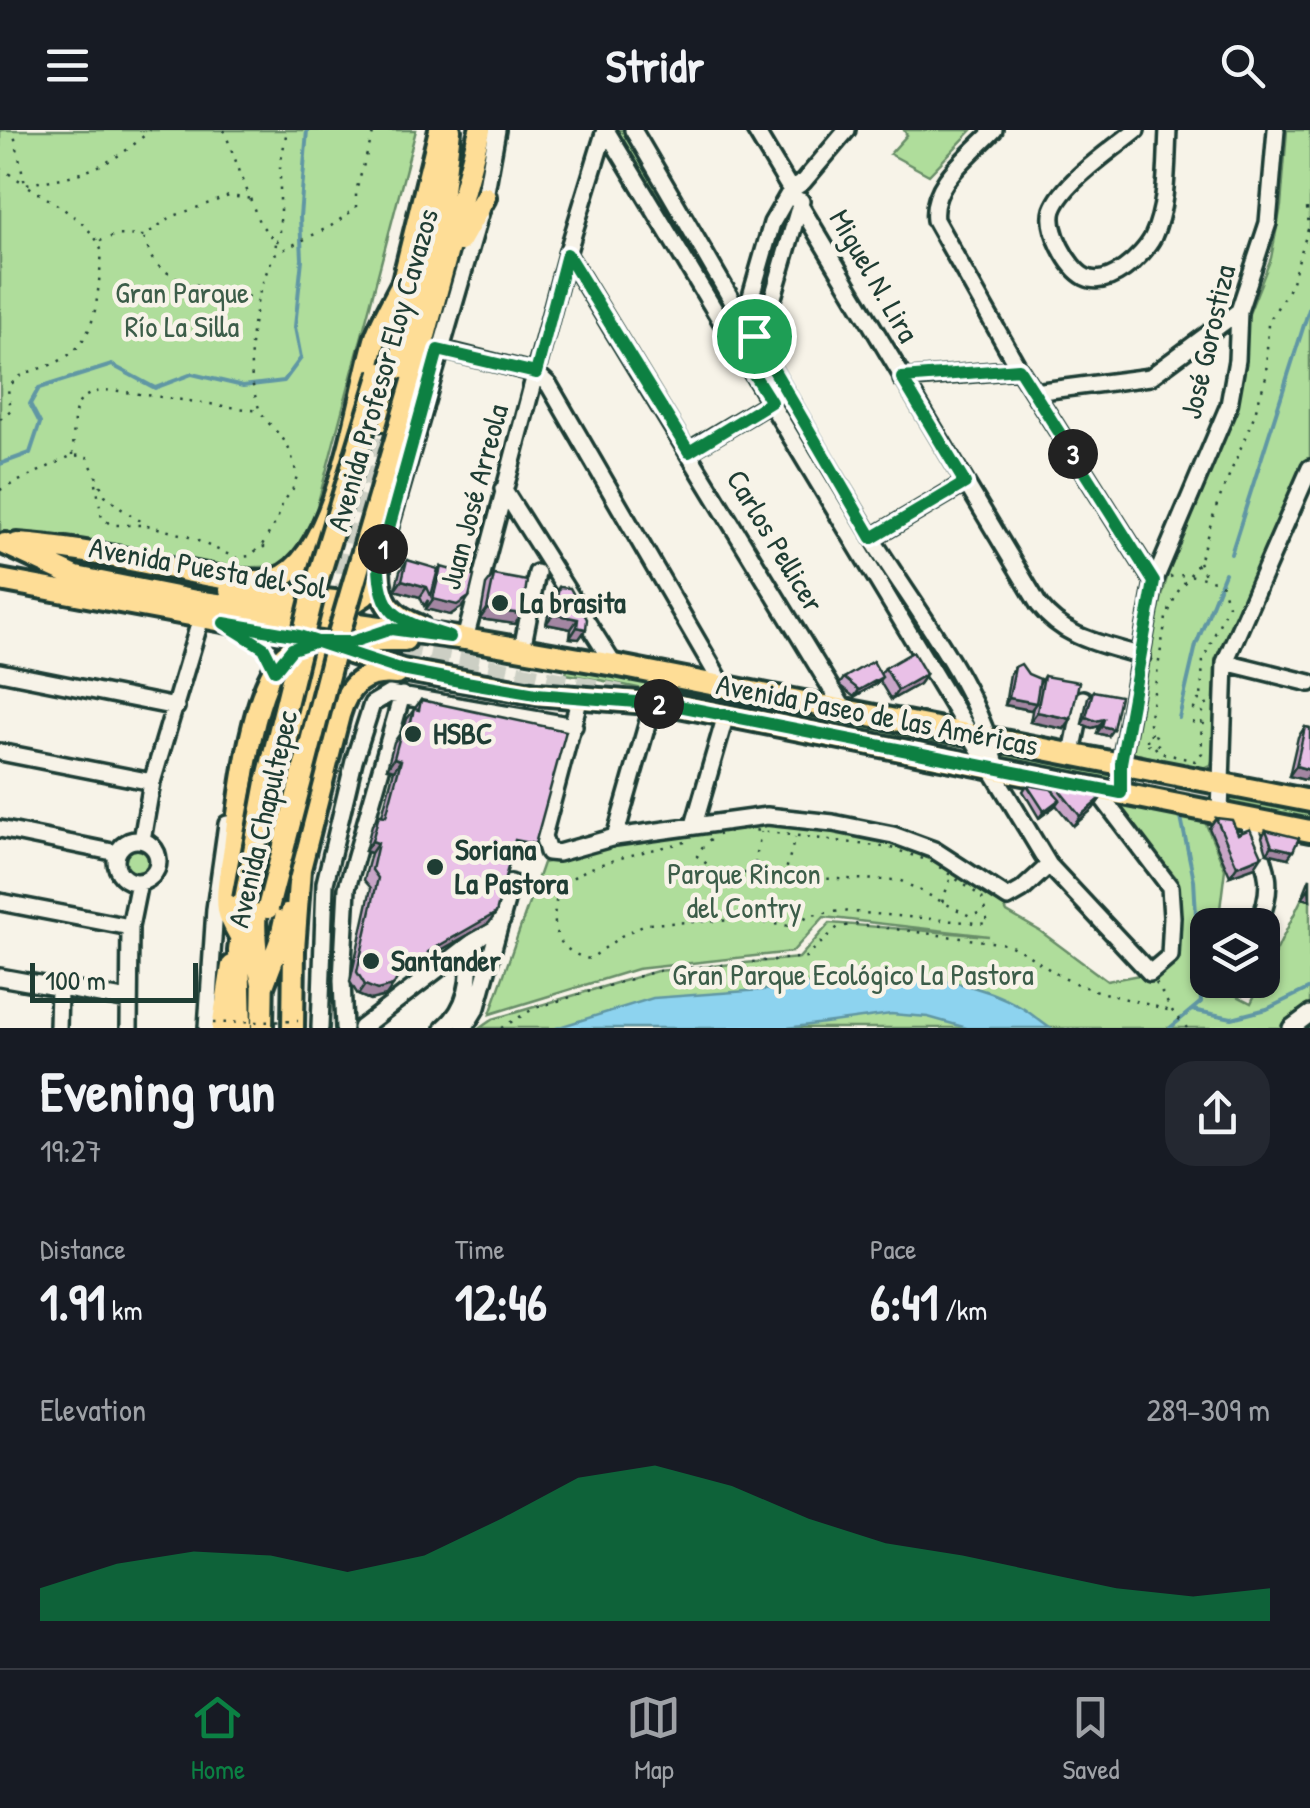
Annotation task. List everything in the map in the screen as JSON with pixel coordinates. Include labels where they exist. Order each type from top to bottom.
[{"type":"main road","name":"Avenida Profesor Eloy Cavazos","points":[[310,634],[382,374],[440,130]]},
{"type":"main road","points":[[384,420],[441,207],[450,130]]},
{"type":"main road","name":"Avenida Profesor Eloy Cavazos","points":[[348,630],[480,130]]},
{"type":"main road","points":[[438,282],[485,197]]},
{"type":"main road","points":[[2,543],[54,547],[222,578],[268,581],[297,569],[311,551],[330,512],[377,335],[402,282]]},
{"type":"main road","name":"Avenida Puesta del Sol","points":[[2,543],[86,580],[196,601],[283,612],[348,630]]},
{"type":"main road","points":[[311,551],[314,584],[324,602]]},
{"type":"main road","points":[[0,578],[46,562],[68,562],[268,596],[353,603],[362,600],[379,564]]},
{"type":"main road","points":[[379,564],[380,591],[386,606],[408,622],[458,638]]},
{"type":"main road","name":"Avenida Puesta del Sol","points":[[0,578],[224,623],[310,634]]},
{"type":"main road","points":[[262,986],[256,945],[258,888],[270,822],[311,675],[310,634],[283,612]]},
{"type":"main road","points":[[224,623],[264,648],[275,670]]},
{"type":"main road","points":[[214,1026],[240,944],[231,921],[228,897],[242,772],[256,717],[275,670],[292,649],[310,634],[348,630]]},
{"type":"main road","name":"Avenida Paseo de las Américas","points":[[348,630],[458,638],[524,649],[1310,801]]},
{"type":"main road","name":"Avenida Chapultepec","points":[[262,1028],[268,908],[348,630]]},
{"type":"main road","name":"Avenida Paseo de las Américas","points":[[310,634],[402,670],[536,694],[653,704],[726,716],[1310,831]]},
{"type":"main road","name":"Avenida Chapultepec","points":[[242,1028],[240,944],[245,899],[266,782],[310,634]]},
{"type":"main road","points":[[402,670],[392,664],[390,656],[398,634],[492,654],[516,654],[524,649]]},
{"type":"main road","points":[[295,1024],[299,877],[344,698],[359,680],[382,673],[453,679]]},
{"type":"main road","points":[[262,986],[299,877]]},
{"type":"street","points":[[379,564],[485,197],[497,130]]},
{"type":"street","points":[[567,254],[605,130]]},
{"type":"street","points":[[605,130],[980,737],[995,772],[1049,865],[1150,973],[1170,956],[1170,887],[1095,788]]},
{"type":"street","points":[[633,130],[976,708],[980,737]]},
{"type":"street","name":"Miguel N. Lira","points":[[755,130],[796,186]]},
{"type":"street","points":[[737,348],[772,223],[796,186],[847,130]]},
{"type":"street","points":[[994,130],[944,182],[933,207],[942,238],[1019,369],[1154,582]]},
{"type":"street","points":[[1136,130],[1075,182],[1052,212],[1056,237],[1087,278],[1098,279],[1128,266],[1152,239],[1160,219],[1165,186],[1168,130]]},
{"type":"street","name":"José Gorostiza","points":[[1121,793],[1121,763],[1154,582],[1229,404],[1237,360],[1239,310],[1268,223],[1276,130]]},
{"type":"street","points":[[737,348],[754,336],[774,294],[801,204],[796,186]]},
{"type":"street","name":"Miguel N. Lira","points":[[801,204],[1050,619],[1078,637],[1142,656]]},
{"type":"street","name":"Juan José Arreola","points":[[458,638],[567,254]]},
{"type":"street","name":"Carlos Pellicer","points":[[567,254],[845,711]]},
{"type":"street","points":[[1034,392],[1150,376],[1239,310]]},
{"type":"street","points":[[438,350],[536,373],[549,385],[724,688]]},
{"type":"street","points":[[902,378],[1019,369]]},
{"type":"street","points":[[689,452],[771,402]]},
{"type":"street","points":[[1220,813],[1225,662],[1305,492],[1310,468]]},
{"type":"street","points":[[872,538],[965,483]]},
{"type":"street","points":[[503,489],[614,665]]},
{"type":"street","points":[[524,649],[537,573]]},
{"type":"street","points":[[142,840],[152,782],[200,618]]},
{"type":"street","points":[[1225,662],[1310,683]]},
{"type":"street","points":[[0,672],[176,707]]},
{"type":"street","points":[[453,679],[455,705]]},
{"type":"street","points":[[320,1028],[326,881],[372,704],[389,694],[574,726]]},
{"type":"street","points":[[533,719],[536,694]]},
{"type":"street","points":[[344,1028],[342,980],[347,886],[402,696]]},
{"type":"street","points":[[580,697],[544,836],[548,852],[616,837],[767,816],[893,835],[944,855],[1008,898],[1049,865]]},
{"type":"street","points":[[1072,753],[1082,699]]},
{"type":"street","points":[[616,837],[653,704]]},
{"type":"street","points":[[694,825],[726,716]]},
{"type":"street","points":[[0,752],[152,782]]},
{"type":"street","points":[[326,763],[338,769],[354,766]]},
{"type":"street","points":[[214,1026],[209,966],[228,820],[242,772]]},
{"type":"street","points":[[1247,818],[1268,874],[1270,888],[1264,908]]},
{"type":"street","points":[[0,829],[117,853]]},
{"type":"street","points":[[130,840],[142,840],[156,852],[158,864],[152,876],[139,882],[127,880],[118,871],[117,853],[130,840]]},
{"type":"street","points":[[299,877],[347,886]]},
{"type":"street","points":[[128,1028],[130,927],[139,882]]},
{"type":"street","points":[[464,1028],[477,1007],[511,883]]},
{"type":"street","points":[[0,902],[130,927]]},
{"type":"street","points":[[362,1028],[502,920]]},
{"type":"street","points":[[444,1028],[464,1003],[469,965],[466,950]]},
{"type":"street","points":[[0,976],[58,990],[128,1000]]},
{"type":"street","points":[[58,990],[58,1028]]},
{"type":"street","points":[[1290,1028],[1310,1014]]},
{"type":"path","points":[[13,130],[24,184]]},
{"type":"path","points":[[24,184],[66,179],[125,154],[150,130]]},
{"type":"path","points":[[224,130],[260,222],[276,244]]},
{"type":"path","points":[[96,479],[102,519],[113,525],[148,525],[187,536],[236,558],[250,556],[262,545],[277,520],[297,476],[284,441],[260,411],[254,377],[256,300],[280,232],[280,166],[287,130]]},
{"type":"path","points":[[275,254],[356,208],[356,192],[374,130]]},
{"type":"path","points":[[0,168],[99,241],[102,253],[92,329],[67,358],[14,379],[8,389],[11,410],[0,420]]},
{"type":"path","points":[[99,241],[116,234],[144,236],[171,217],[228,196],[252,199]]},
{"type":"path","points":[[1154,582],[1191,575],[1207,578],[1221,584],[1228,596],[1228,605],[1204,660],[1201,699],[1193,707],[1201,714],[1202,753],[1195,760],[1158,752],[1146,743],[1151,734],[1149,724],[1166,618],[1177,593],[1191,575],[1199,562],[1216,507],[1254,416],[1266,376],[1268,324],[1291,285],[1310,226],[1310,203]]},
{"type":"path","points":[[144,236],[152,259],[170,273],[256,300]]},
{"type":"path","points":[[73,455],[76,407],[80,397],[92,391],[112,390],[260,411]]},
{"type":"path","points":[[0,490],[73,455],[87,457],[105,495],[148,525]]},
{"type":"path","points":[[262,545],[270,553]]},
{"type":"path","points":[[1199,562],[1207,578]]},
{"type":"path","points":[[1201,699],[1208,708],[1201,714]]},
{"type":"path","points":[[1192,722],[1201,724]]},
{"type":"path","points":[[1151,734],[1158,738],[1155,747]]},
{"type":"path","points":[[685,842],[612,860],[566,882],[556,899],[558,938],[576,956],[590,959],[645,924],[738,920],[790,926],[810,915],[841,911],[988,924],[982,897],[932,862],[891,848],[745,828],[716,835],[697,856],[713,869],[784,878],[898,880],[970,916],[984,911]]},
{"type":"path","points":[[753,874],[762,831]]},
{"type":"path","points":[[784,878],[796,836]]},
{"type":"path","points":[[942,902],[951,876]]},
{"type":"path","points":[[500,1028],[535,1008],[657,970],[806,956],[838,927],[857,924],[1006,944],[1028,952],[1070,980],[1173,1012]]},
{"type":"path","points":[[1150,973],[1187,1028]]},
{"type":"path","points":[[214,1026],[295,1024]]},
{"type":"green space","name":"Gran Parque Río La Silla","points":[[0,130],[416,130],[305,552],[280,566],[235,568],[0,533]]},
{"type":"green space","points":[[616,130],[625,130],[739,325],[732,330]]},
{"type":"green space","points":[[904,130],[972,130],[929,175],[890,154],[907,135]]},
{"type":"green space","points":[[1287,130],[1310,130],[1310,459],[1218,667],[1214,756],[1211,765],[1200,769],[1129,752],[1154,627],[1176,543],[1240,394],[1248,316],[1271,258],[1281,206]]},
{"type":"green space","points":[[752,346],[977,723],[967,725],[745,354]]},
{"type":"green space","points":[[568,667],[962,741],[961,746],[755,714],[566,674]]},
{"type":"green space","points":[[994,745],[1113,769],[1115,781],[998,761]]},
{"type":"green space","points":[[1231,791],[1310,806],[1310,824],[1230,806]]},
{"type":"green space","points":[[1111,799],[1203,817],[1225,869],[1220,908],[1190,908],[1190,998],[1241,998],[1251,1003],[1253,998],[1280,998],[1280,943],[1302,898],[1310,900],[1310,1009],[1283,1028],[480,1028],[493,1019],[657,971],[799,958],[830,923],[989,936],[824,917],[792,952],[637,969],[490,1014],[543,863],[619,845],[770,821],[888,839],[939,856],[1003,904],[1007,912],[1040,931],[1107,981],[1150,973],[1175,953],[1178,880]]},
{"type":"green space","points":[[137,844],[149,849],[154,861],[149,873],[137,878],[125,873],[120,861],[125,849]]},
{"type":"water","points":[[876,975],[971,986],[1024,1009],[1050,1028],[967,1028],[928,1017],[891,1014],[787,1028],[556,1028],[653,998],[775,989]]},
{"type":"building","points":[[407,560],[438,569],[431,596],[427,587],[402,580]]},
{"type":"building","points":[[441,567],[474,576],[469,597],[457,605],[433,599]]},
{"type":"building","points":[[494,575],[527,581],[522,614],[487,609]]},
{"type":"building","points":[[559,587],[570,588],[587,619],[586,629],[577,627],[578,619],[553,614]]},
{"type":"building","points":[[913,652],[926,674],[898,690],[885,668]]},
{"type":"building","points":[[873,661],[882,677],[859,690],[844,678]]},
{"type":"building","points":[[1021,664],[1028,674],[1040,679],[1036,703],[1009,698],[1015,667]]},
{"type":"building","points":[[1044,676],[1079,682],[1071,719],[1037,712]]},
{"type":"building","points":[[1093,691],[1120,696],[1113,729],[1102,726],[1104,719],[1086,717]]},
{"type":"building","name":"Soriana La Pastora","points":[[421,700],[566,731],[535,844],[515,840],[496,913],[428,952],[427,958],[415,964],[406,962],[393,986],[377,990],[365,985],[357,972],[378,878],[372,870],[378,843],[372,841],[379,815],[386,816],[401,760],[394,758],[401,732],[408,734],[414,709],[419,710]]},
{"type":"building","points":[[1305,727],[1310,728],[1310,770],[1296,766]]},
{"type":"building","points":[[1027,785],[1051,789],[1060,799],[1044,811]]},
{"type":"building","points":[[1056,786],[1093,792],[1100,799],[1080,816]]},
{"type":"building","points":[[1216,818],[1232,820],[1238,834],[1250,829],[1262,856],[1237,866]]},
{"type":"building","points":[[1266,830],[1299,838],[1293,851],[1272,846]]},
{"type":"waterway","points":[[0,464],[30,453],[40,423],[30,404],[39,388],[112,365],[155,388],[192,374],[243,386],[284,381],[301,358],[295,327],[307,130]]},
{"type":"waterway","points":[[1231,554],[1310,306]]},
{"type":"waterway","points":[[1179,718],[1196,645],[1225,573]]},
{"type":"waterway","points":[[1170,1028],[1201,1002],[1194,880],[1180,813]]},
{"type":"waterway","points":[[1192,1010],[1232,1018],[1267,1009],[1310,988]]},
{"type":"tunnel","points":[[348,603],[345,586],[351,539],[384,420]]},
{"type":"tunnel","points":[[372,639],[396,650],[621,694]]},
{"type":"place","name":"La brasita","points":[[500,603]]},
{"type":"place","name":"HSBC","points":[[413,734]]},
{"type":"place","name":"Soriana La Pastora","points":[[435,867]]},
{"type":"place","name":"Santander","points":[[371,961]]},
{"type":"route","points":[[754,336],[741,354],[771,402],[689,452],[567,254],[536,373],[438,350],[379,564],[379,582],[386,606],[408,622],[450,637],[391,629],[352,642],[314,642],[292,649],[275,670],[270,654],[259,642],[224,623],[299,636],[314,642],[402,670],[460,681],[536,694],[674,705],[1121,793],[1121,763],[1154,582],[1019,369],[902,378],[965,483],[872,538],[754,336]]},
{"type":"park label","name":"Parque Rincon del Contry","points":[[744,891]]},
{"type":"park label","name":"Gran Parque Ecológico La Pastora","points":[[853,975]]}]
